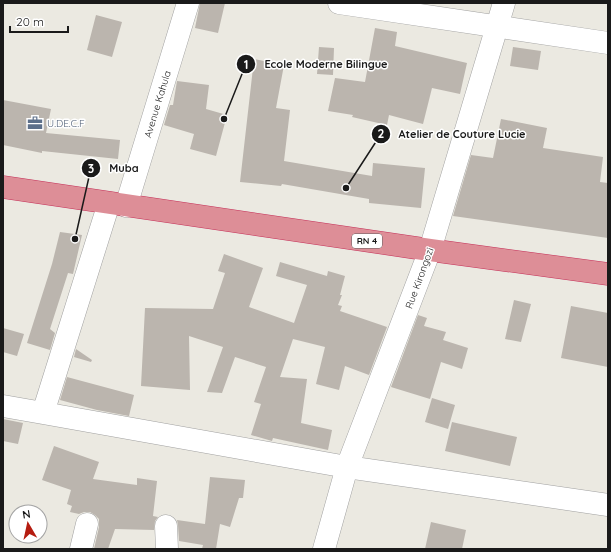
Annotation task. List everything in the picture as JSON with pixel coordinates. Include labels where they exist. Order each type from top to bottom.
[{"type":"highway","name":"RN 4","points":[[3,187],[430,250],[608,274]]},
{"type":"street","name":"Avenue Kahula","points":[[43,413],[188,3]]},
{"type":"street","points":[[339,3],[608,43]]},
{"type":"street","name":"Rue Kirongozi","points":[[324,549],[347,467],[430,250],[504,3]]},
{"type":"street","points":[[3,406],[347,467],[608,505]]},
{"type":"street","points":[[81,549],[87,524]]},
{"type":"street","points":[[166,526],[167,549]]},
{"type":"building","points":[[200,3],[225,3],[218,33],[195,28]]},
{"type":"building","points":[[96,15],[122,22],[112,57],[87,50]]},
{"type":"building","points":[[375,28],[397,32],[395,46],[467,63],[460,94],[432,88],[423,124],[389,115],[387,125],[352,117],[353,115],[328,111],[335,78],[365,82]]},
{"type":"building","points":[[319,47],[334,48],[333,75],[317,74]]},
{"type":"building","points":[[513,47],[541,51],[538,70],[510,66]]},
{"type":"building","points":[[254,59],[284,65],[276,108],[290,110],[284,161],[372,176],[373,163],[425,168],[421,208],[369,203],[369,199],[282,184],[281,186],[240,182]]},
{"type":"building","points":[[177,81],[209,85],[206,109],[227,115],[216,156],[190,149],[194,134],[164,125],[170,105],[173,105]]},
{"type":"building","points":[[3,100],[51,109],[46,133],[120,140],[118,159],[42,151],[42,153],[3,145]]},
{"type":"building","points":[[501,119],[547,128],[543,148],[603,157],[600,182],[608,183],[608,238],[453,216],[471,155],[493,158]]},
{"type":"building","points":[[60,232],[82,235],[73,274],[68,273],[50,329],[55,333],[50,350],[27,343],[52,264]]},
{"type":"building","points":[[224,254],[263,268],[249,307],[294,323],[307,285],[276,276],[280,262],[327,276],[328,271],[345,276],[340,295],[342,295],[338,305],[342,306],[340,311],[387,327],[369,375],[345,366],[339,390],[316,384],[325,347],[293,339],[280,377],[307,379],[301,423],[332,430],[328,450],[273,438],[272,441],[251,435],[261,404],[254,402],[266,367],[235,357],[222,393],[207,392],[223,347],[189,336],[190,390],[141,386],[145,308],[213,309],[225,273],[218,271]]},
{"type":"building","points":[[514,300],[531,304],[521,342],[505,339]]},
{"type":"building","points":[[571,306],[608,313],[608,367],[561,358]]},
{"type":"building","points":[[418,315],[427,318],[424,326],[446,332],[443,340],[468,348],[462,369],[441,362],[430,399],[391,387]]},
{"type":"building","points":[[3,328],[24,334],[17,356],[3,352]]},
{"type":"building","points":[[76,349],[92,360],[91,362],[74,357]]},
{"type":"building","points":[[67,377],[134,395],[129,416],[97,410],[60,400]]},
{"type":"building","points":[[432,398],[455,405],[448,429],[425,422]]},
{"type":"building","points":[[3,419],[23,423],[18,444],[3,441]]},
{"type":"building","points":[[452,422],[517,437],[510,466],[445,451]]},
{"type":"building","points":[[54,446],[99,462],[93,479],[137,485],[137,478],[157,481],[153,516],[158,517],[155,521],[154,530],[115,529],[108,549],[94,549],[99,527],[99,519],[90,512],[79,514],[70,512],[72,506],[67,504],[71,490],[42,480]]},
{"type":"building","points":[[210,477],[245,480],[243,498],[239,498],[230,527],[220,524],[216,549],[202,549],[203,545],[179,541],[177,520],[205,524]]},
{"type":"building","points":[[431,522],[466,530],[462,549],[425,549]]},
{"type":"place","name":"Ecole Moderne Bilingue","points":[[224,119]]},
{"type":"place","name":"U.DE.C.F","points":[[35,123]]},
{"type":"place","name":"Atelier de Couture Lucie","points":[[346,188]]},
{"type":"place","name":"Muba","points":[[75,239]]}]
